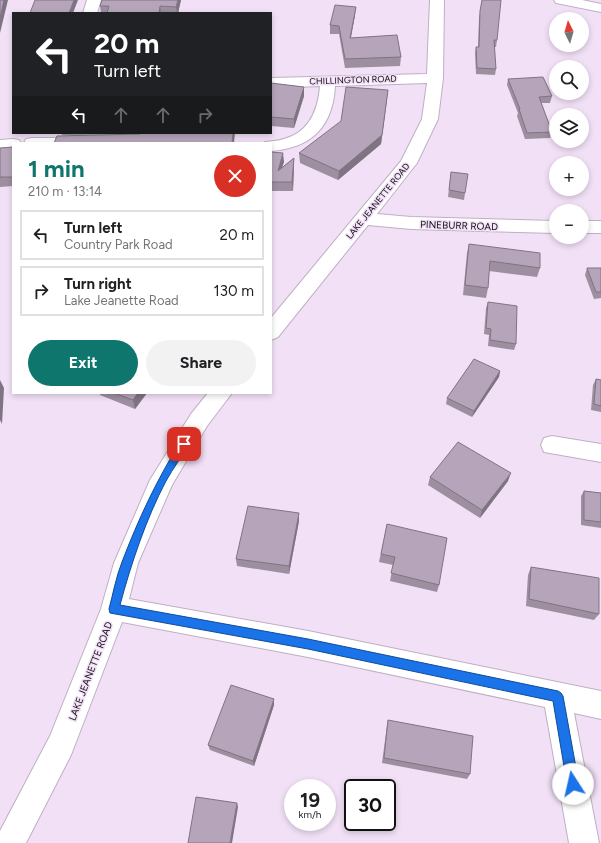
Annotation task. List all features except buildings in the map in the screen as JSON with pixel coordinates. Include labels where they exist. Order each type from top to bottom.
[{"type":"street","points":[[90,12],[94,0]]},
{"type":"street","name":"LAKE JEANETTE ROAD","points":[[272,331],[409,163],[430,119],[435,78],[437,0]]},
{"type":"street","points":[[561,0],[601,8]]},
{"type":"street","name":"CHILLINGTON ROAD","points":[[272,83],[435,78]]},
{"type":"street","points":[[272,146],[299,140],[309,133],[324,112],[328,81]]},
{"type":"street","points":[[36,142],[52,138],[116,142]]},
{"type":"street","points":[[0,145],[12,144]]},
{"type":"street","name":"PINEBURR ROAD","points":[[363,219],[411,223],[549,228]]},
{"type":"street","points":[[589,227],[601,227]]},
{"type":"street","name":"LAKE JEANETTE ROAD","points":[[10,843],[61,745],[114,609],[126,563],[162,480],[198,420],[220,394]]},
{"type":"street","points":[[552,445],[601,453]]},
{"type":"street","points":[[114,609],[145,613],[308,644],[601,705]]},
{"type":"street","points":[[558,696],[584,843]]},
{"type":"route","points":[[184,444],[162,480],[126,563],[114,609],[145,613],[308,644],[558,696],[573,784]]}]
